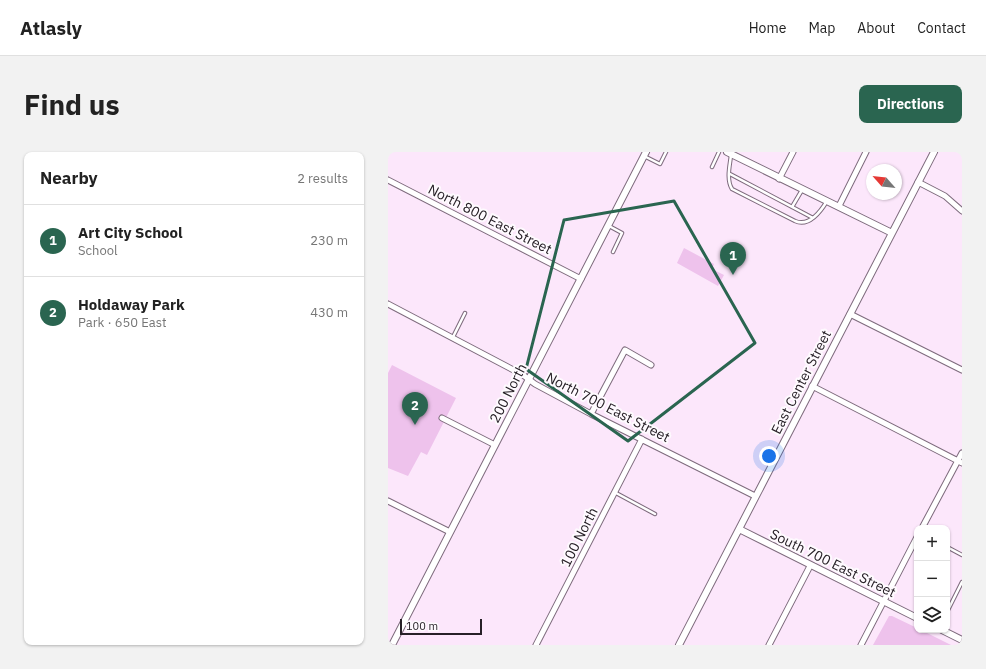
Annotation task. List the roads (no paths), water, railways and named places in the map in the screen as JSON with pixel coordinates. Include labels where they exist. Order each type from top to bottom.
[{"type":"street","points":[[780,180],[794,152]]},
{"type":"street","points":[[839,206],[866,152]]},
{"type":"street","name":"East Center Street","points":[[681,644],[755,496],[934,152]]},
{"type":"street","points":[[729,153],[780,180],[803,188],[892,233]]},
{"type":"street","name":"200 North","points":[[392,645],[645,154]]},
{"type":"street","name":"North 800 East Street","points":[[388,180],[581,279]]},
{"type":"street","points":[[918,182],[945,196],[962,211]]},
{"type":"street","name":"North 700 East Street","points":[[388,304],[453,337],[591,414],[755,496]]},
{"type":"street","points":[[850,314],[962,370]]},
{"type":"street","points":[[591,414],[625,350],[651,365]]},
{"type":"street","points":[[812,386],[960,462]]},
{"type":"street","points":[[442,418],[495,445]]},
{"type":"street","name":"100 North","points":[[536,645],[642,439]]},
{"type":"street","points":[[924,525],[960,462],[962,452]]},
{"type":"street","points":[[388,509],[390,502],[450,532]]},
{"type":"street","name":"South 700 East Street","points":[[739,529],[810,566],[914,617]]},
{"type":"street","points":[[861,645],[914,543]]},
{"type":"street","points":[[769,645],[810,566]]},
{"type":"street","points":[[948,633],[962,640]]},
{"type":"lane","points":[[645,154],[660,164],[666,152]]},
{"type":"lane","points":[[712,167],[719,152]]},
{"type":"lane","points":[[729,153],[729,183],[734,190],[798,223],[805,222],[819,214],[828,200]]},
{"type":"lane","points":[[729,174],[813,218]]},
{"type":"lane","points":[[792,207],[803,188]]},
{"type":"lane","points":[[608,226],[622,233],[613,252]]},
{"type":"lane","points":[[453,337],[465,313]]},
{"type":"lane","points":[[615,492],[655,514]]},
{"type":"lane","points":[[950,549],[962,555]]},
{"type":"lane","points":[[950,606],[962,582]]},
{"type":"place","name":"Art City School","points":[[733,275]]},
{"type":"place","name":"Holdaway Park","points":[[415,425]]}]
